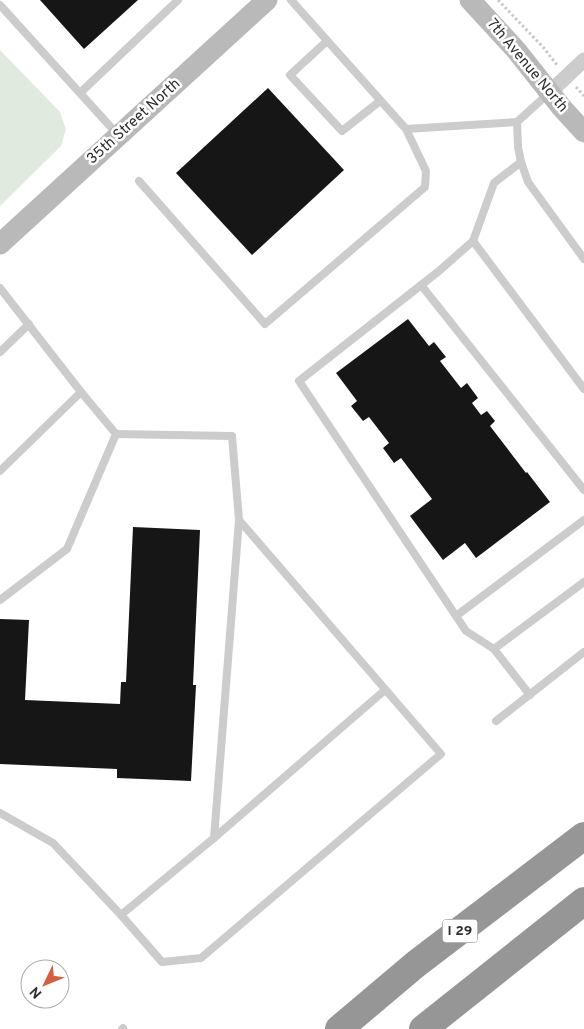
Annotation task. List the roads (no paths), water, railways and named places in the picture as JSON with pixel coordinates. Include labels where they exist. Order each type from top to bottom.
[{"type":"highway","name":"I 29","points":[[339,1029],[416,964],[584,836]]},
{"type":"highway","points":[[423,1029],[584,901]]},
{"type":"highway","points":[[428,1029],[450,1007]]},
{"type":"street","name":"35th Street North","points":[[0,244],[267,0]]},
{"type":"street","name":"7th Avenue North","points":[[470,0],[516,50],[562,108],[584,132]]},
{"type":"street","points":[[550,92],[584,60]]},
{"type":"lane","points":[[80,92],[178,0]]},
{"type":"lane","points":[[139,181],[265,324],[425,187],[426,171],[406,130],[291,0]]},
{"type":"lane","points":[[0,5],[120,136]]},
{"type":"lane","points":[[327,41],[290,75],[342,131],[380,101]]},
{"type":"lane","points":[[406,130],[517,122],[550,92]]},
{"type":"lane","points":[[517,122],[518,147],[528,182],[584,259]]},
{"type":"lane","points":[[521,162],[494,183],[473,241],[421,285],[299,381],[466,631],[494,649],[530,695]]},
{"type":"lane","points":[[473,241],[584,389]]},
{"type":"lane","points":[[421,285],[584,490]]},
{"type":"lane","points":[[0,288],[116,434]]},
{"type":"lane","points":[[0,352],[29,324]]},
{"type":"lane","points":[[0,471],[82,392]]},
{"type":"lane","points":[[116,434],[232,436],[239,520],[214,838]]},
{"type":"lane","points":[[0,600],[68,549],[116,434]]},
{"type":"lane","points":[[0,813],[53,843],[121,915],[162,962],[200,958],[441,754],[239,520]]},
{"type":"lane","points":[[456,616],[584,520]]},
{"type":"lane","points":[[494,649],[584,582]]},
{"type":"lane","points":[[496,721],[584,652]]},
{"type":"lane","points":[[121,915],[214,838],[384,690]]}]
